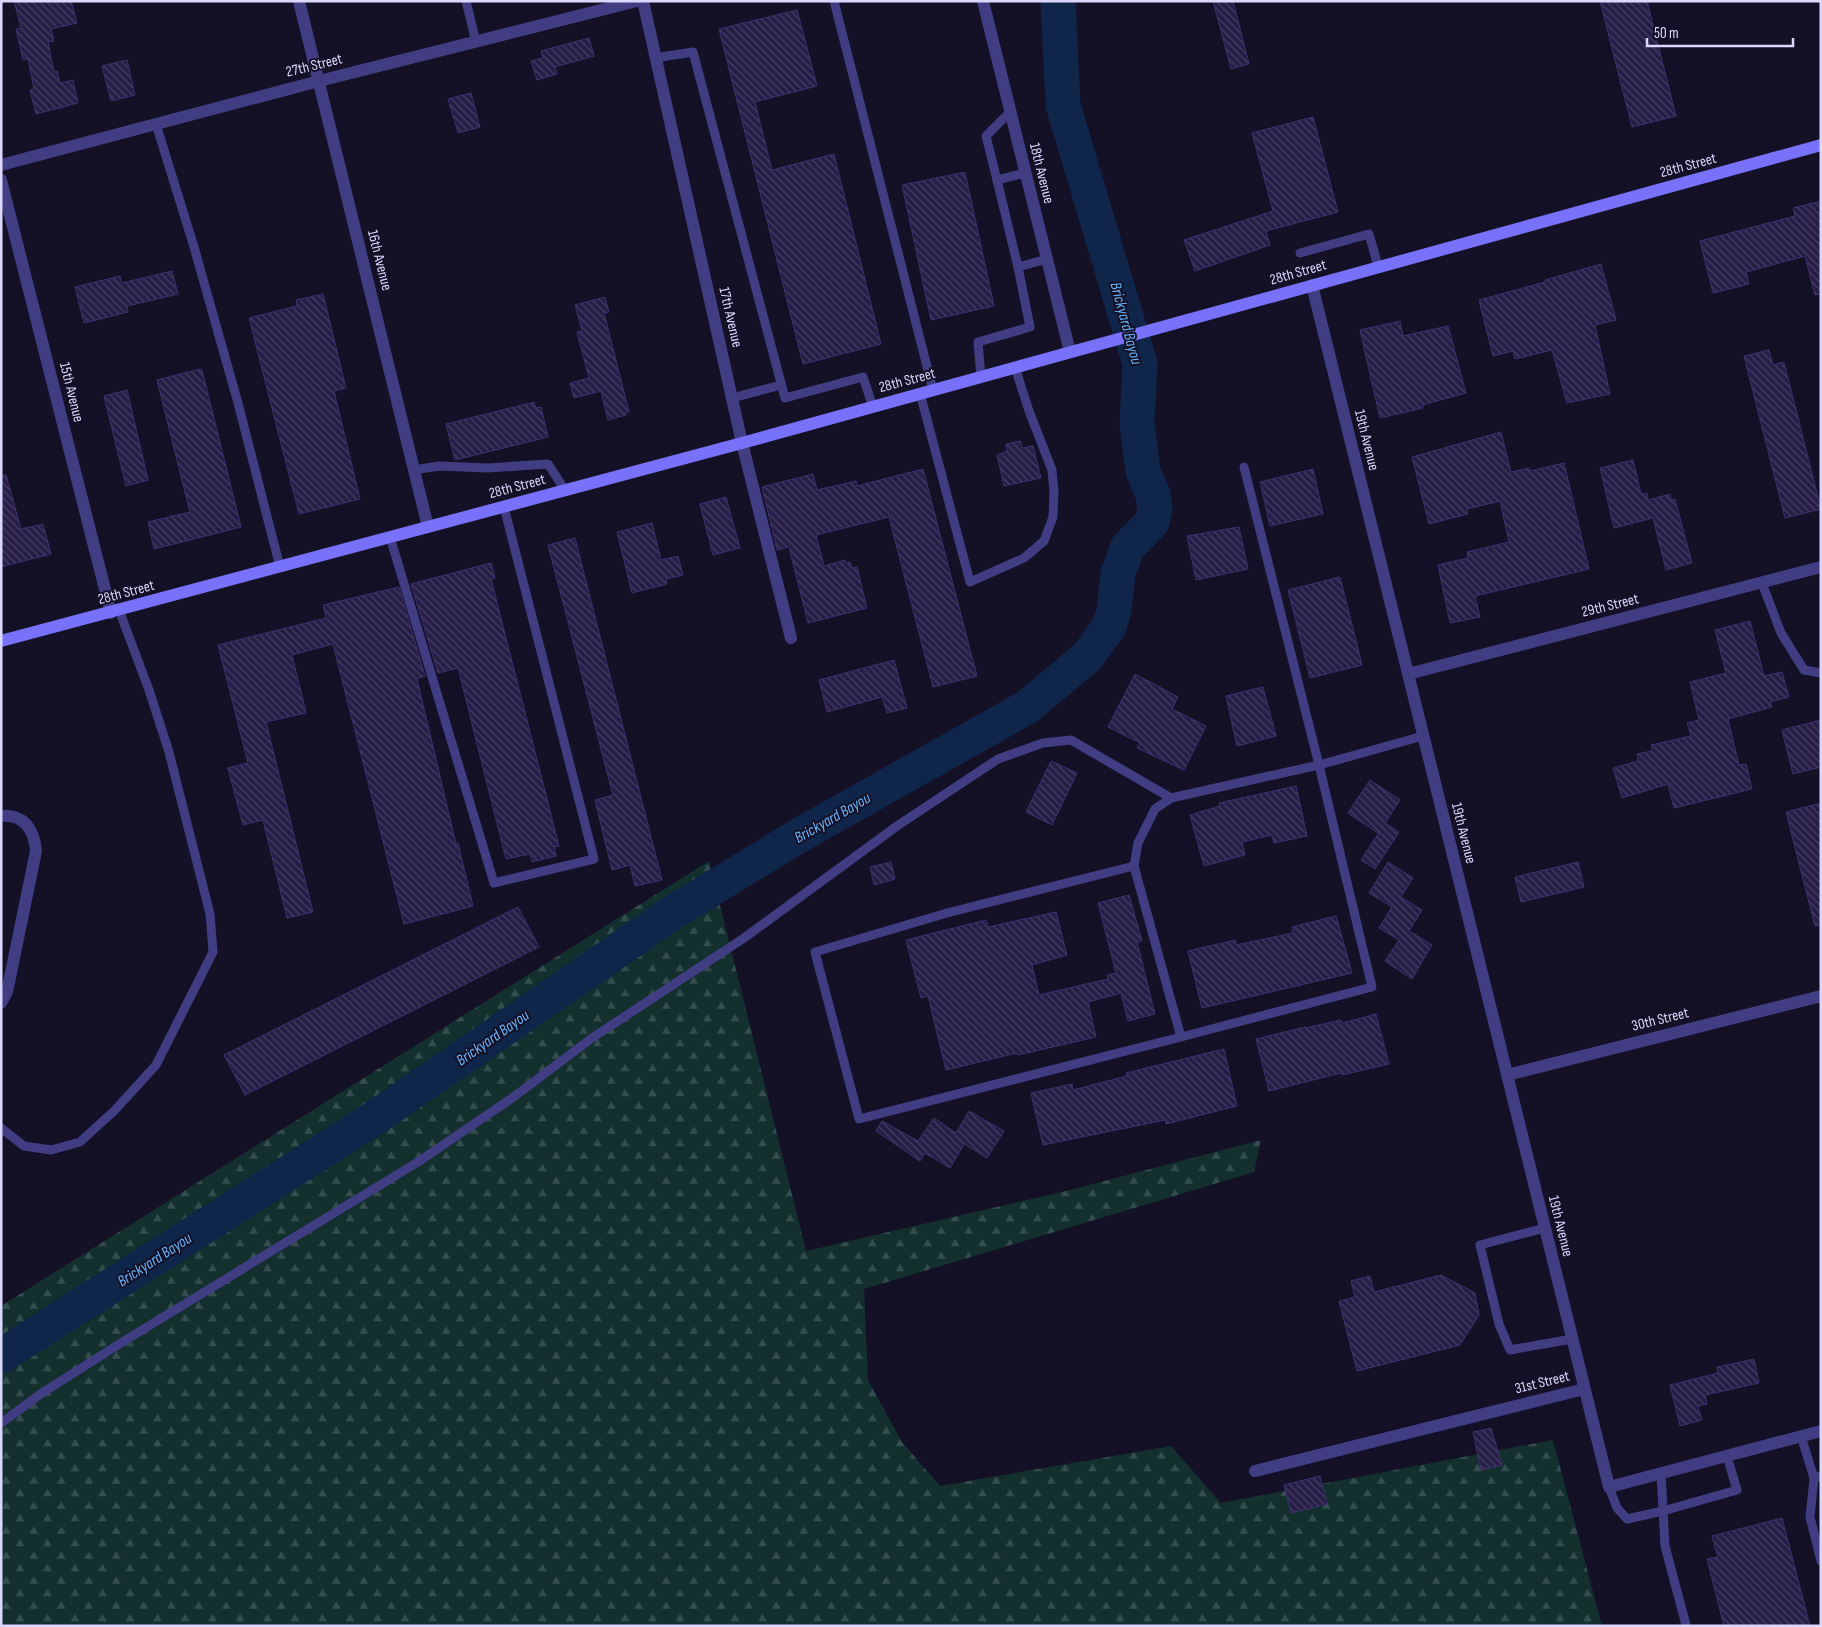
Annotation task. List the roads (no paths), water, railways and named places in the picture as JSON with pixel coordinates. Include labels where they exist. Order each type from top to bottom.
[{"type":"main road","name":"28th Street","points":[[1,641],[742,443],[1821,145]]},
{"type":"street","name":"16th Avenue","points":[[300,1],[428,527]]},
{"type":"street","name":"27th Street","points":[[1,165],[319,81],[637,1]]},
{"type":"street","name":"17th Avenue","points":[[643,1],[742,443],[791,638]]},
{"type":"street","name":"18th Avenue","points":[[983,1],[1070,352]]},
{"type":"street","name":"15th Avenue","points":[[1,180],[115,611]]},
{"type":"street","name":"19th Avenue","points":[[1312,285],[1584,1388]]},
{"type":"street","name":"29th Street","points":[[1408,674],[1821,567]]},
{"type":"street","points":[[1,816],[11,815],[22,821],[31,830],[35,839],[36,850],[7,992],[1,1002]]},
{"type":"street","name":"30th Street","points":[[1507,1075],[1821,996]]},
{"type":"street","name":"31st Street","points":[[1255,1471],[1584,1388],[1609,1487]]},
{"type":"street","points":[[1609,1487],[1821,1431]]},
{"type":"lane","points":[[466,1],[476,42]]},
{"type":"lane","points":[[834,1],[933,390]]},
{"type":"lane","points":[[655,58],[693,52],[785,398],[863,377],[873,406]]},
{"type":"lane","points":[[981,376],[978,342],[1030,326],[1018,266],[986,136],[1010,112]]},
{"type":"lane","points":[[156,124],[238,403],[280,567]]},
{"type":"lane","points":[[997,180],[1025,173]]},
{"type":"lane","points":[[1300,253],[1369,234],[1378,266]]},
{"type":"lane","points":[[1018,266],[1046,259]]},
{"type":"lane","points":[[920,394],[970,582],[1024,558],[1044,541],[1053,517],[1054,492],[1052,470],[1028,411],[1016,367]]},
{"type":"lane","points":[[732,398],[782,385]]},
{"type":"lane","points":[[414,470],[438,466],[487,468],[548,464],[565,490]]},
{"type":"lane","points":[[1134,866],[947,913],[815,952],[859,1118],[1181,1038],[1372,987],[1319,765],[1244,467]]},
{"type":"lane","points":[[390,537],[494,883],[594,859],[504,507]]},
{"type":"lane","points":[[1762,583],[1781,633],[1804,670],[1821,673]]},
{"type":"lane","points":[[1,1128],[24,1146],[51,1150],[80,1142],[114,1110],[156,1065],[212,952],[210,914],[169,752],[149,690],[115,611]]},
{"type":"lane","points":[[1181,1038],[1134,866],[1138,843],[1155,809],[1172,798],[1319,765],[1423,736]]},
{"type":"lane","points":[[1,1423],[42,1393],[124,1341],[418,1162],[515,1096],[592,1038],[744,938],[896,826],[998,759],[1043,743],[1071,740],[1172,798]]},
{"type":"lane","points":[[1545,1228],[1480,1244],[1499,1324],[1510,1350],[1572,1338]]},
{"type":"lane","points":[[1801,1436],[1817,1477],[1810,1517],[1821,1561]]},
{"type":"lane","points":[[1609,1487],[1617,1508],[1627,1519],[1663,1511],[1737,1490],[1727,1456]]},
{"type":"lane","points":[[1661,1474],[1665,1546],[1686,1624]]},
{"type":"waterway","name":"Brickyard Bayou","points":[[1,1356],[373,1119],[675,911],[800,835],[1027,707],[1087,657],[1109,627],[1114,610],[1118,574],[1127,548],[1152,522],[1155,509],[1153,495],[1143,471],[1137,424],[1140,364],[1063,105],[1058,1]]}]
